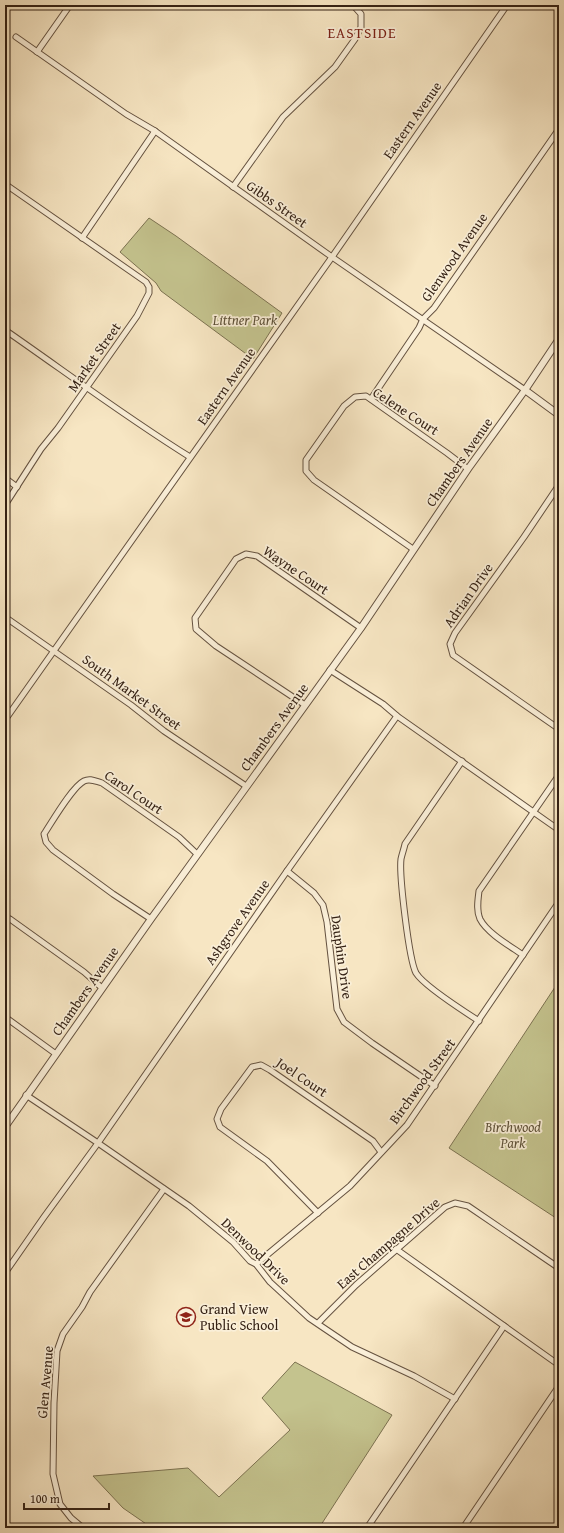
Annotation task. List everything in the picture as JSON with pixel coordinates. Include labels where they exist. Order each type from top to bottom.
[{"type":"street","points":[[37,52],[70,5]]},
{"type":"street","points":[[233,187],[283,117],[335,67],[354,39],[361,27],[360,14],[353,5]]},
{"type":"street","name":"Eastern Avenue","points":[[5,720],[332,257],[507,5]]},
{"type":"street","name":"Gibbs Street","points":[[16,37],[126,114],[155,131],[332,257],[525,390]]},
{"type":"street","name":"Glenwood Avenue","points":[[371,399],[419,328],[423,319],[434,308],[559,129]]},
{"type":"street","points":[[5,184],[82,238],[155,131]]},
{"type":"street","name":"Market Street","points":[[5,505],[41,449],[88,388],[137,316],[149,292],[149,287],[146,282],[82,238]]},
{"type":"street","points":[[5,330],[145,430],[190,457]]},
{"type":"street","name":"Chambers Avenue","points":[[5,1127],[26,1095],[197,854],[361,628],[413,549],[559,339]]},
{"type":"street","points":[[525,390],[559,415]]},
{"type":"street","name":"Celene Court","points":[[413,549],[314,480],[306,471],[306,460],[344,406],[355,397],[366,396],[468,469]]},
{"type":"street","points":[[5,478],[17,487]]},
{"type":"street","name":"Adrian Drive","points":[[559,484],[524,537],[455,632],[450,644],[453,655],[559,729]]},
{"type":"street","name":"Wayne Court","points":[[304,705],[216,646],[196,629],[195,618],[236,559],[246,554],[257,556],[361,628]]},
{"type":"street","name":"South Market Street","points":[[5,617],[91,676],[164,731],[246,786]]},
{"type":"street","points":[[330,670],[382,704],[559,830]]},
{"type":"street","name":"Ashgrove Avenue","points":[[5,1273],[98,1143],[397,716]]},
{"type":"street","points":[[462,761],[405,844],[401,860],[401,877],[411,960],[417,974],[427,985],[479,1022]]},
{"type":"street","points":[[523,955],[488,929],[480,919],[477,906],[479,891],[559,775]]},
{"type":"street","name":"Carol Court","points":[[151,919],[113,894],[53,850],[46,842],[44,834],[74,790],[83,781],[91,779],[102,783],[179,837],[197,854]]},
{"type":"street","name":"Dauphin Drive","points":[[287,871],[314,893],[323,905],[327,922],[337,1009],[344,1022],[435,1086]]},
{"type":"street","name":"Birchwood Street","points":[[256,1264],[350,1186],[407,1125],[479,1022],[559,902]]},
{"type":"street","points":[[5,917],[10,919],[84,972],[102,988]]},
{"type":"street","points":[[5,1017],[56,1054]]},
{"type":"street","name":"Joel Court","points":[[318,1212],[267,1161],[220,1127],[217,1119],[221,1109],[252,1067],[261,1065],[270,1070],[373,1141],[381,1152]]},
{"type":"street","name":"Denwood Drive","points":[[26,1095],[189,1206],[233,1242],[250,1261],[256,1264],[270,1282],[309,1318],[352,1346],[414,1376],[455,1399]]},
{"type":"street","name":"Glen Avenue","points":[[83,1528],[71,1518],[60,1504],[53,1474],[54,1403],[57,1351],[63,1334],[82,1307],[90,1292],[164,1189]]},
{"type":"street","name":"East Champagne Drive","points":[[318,1323],[356,1285],[396,1249],[445,1207],[456,1203],[468,1206],[559,1268]]},
{"type":"street","points":[[396,1249],[559,1364]]},
{"type":"street","points":[[367,1528],[504,1326]]},
{"type":"street","points":[[463,1528],[559,1386]]},
{"type":"green space","name":"Littner Park","points":[[149,218],[282,313],[253,359],[161,291],[156,283],[120,252]]},
{"type":"green space","name":"Birchwood Park","points":[[559,981],[559,1220],[449,1148]]},
{"type":"green space","points":[[295,1362],[392,1415],[319,1528],[152,1528],[123,1508],[93,1476],[188,1468],[219,1497],[290,1430],[262,1398]]},
{"type":"place","name":"Grand View Public School","points":[[186,1317]]},
{"type":"district","name":"EASTSIDE","points":[[362,33]]}]
